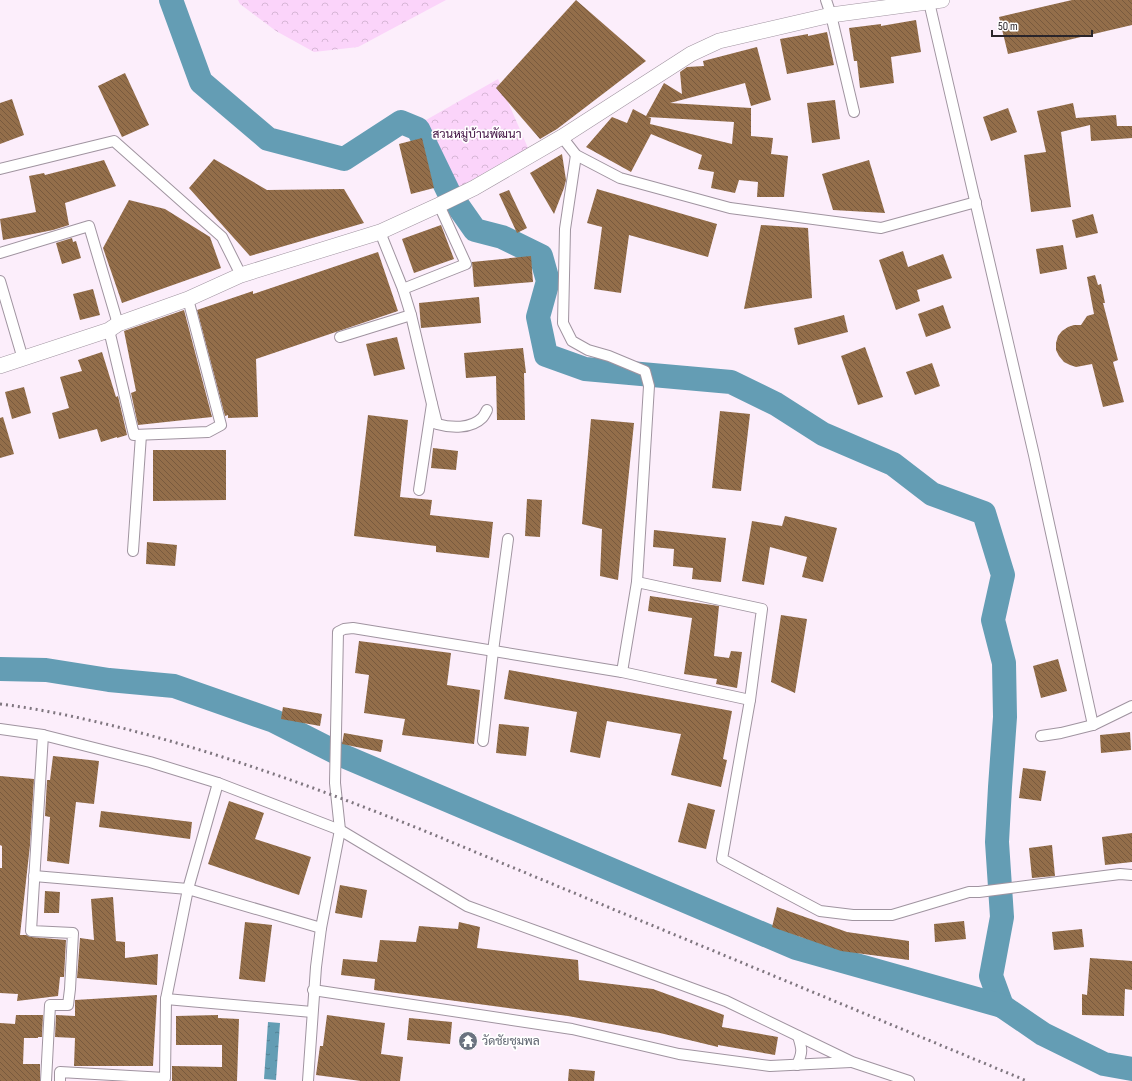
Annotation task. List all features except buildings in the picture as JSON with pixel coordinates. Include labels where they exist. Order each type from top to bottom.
[{"type":"street","points":[[826,0],[832,15],[854,112]]},
{"type":"street","points":[[0,366],[114,327],[188,299],[241,275],[380,232],[474,188],[562,137],[691,54],[719,41],[832,15],[936,1],[976,202],[1034,455],[1093,725]]},
{"type":"street","points":[[562,137],[576,155],[620,178],[730,208],[881,228],[976,202]]},
{"type":"street","points":[[0,169],[114,140],[222,236],[241,275]]},
{"type":"street","points":[[576,155],[564,229],[563,323],[572,341],[588,350],[609,356],[645,372],[650,386],[637,582],[622,672]]},
{"type":"street","points":[[403,289],[466,264],[441,204]]},
{"type":"street","points":[[0,253],[89,226],[114,327],[134,435],[208,432],[220,425],[188,299]]},
{"type":"street","points":[[380,232],[403,289],[411,315],[437,424],[448,427],[472,424],[482,418],[487,410]]},
{"type":"street","points":[[0,280],[23,359]]},
{"type":"street","points":[[340,337],[411,315]]},
{"type":"street","points":[[419,490],[432,404]]},
{"type":"street","points":[[133,550],[141,435]]},
{"type":"street","points":[[483,741],[508,539]]},
{"type":"street","points":[[637,582],[762,609],[750,700],[722,859],[820,911],[853,915],[892,914],[969,892],[1021,888],[1120,874],[1132,875]]},
{"type":"street","points":[[308,1081],[312,1012],[321,928],[340,830],[335,783],[338,632],[344,629],[353,628],[622,672],[750,700]]},
{"type":"street","points":[[1041,736],[1061,733],[1093,725],[1132,706]]},
{"type":"street","points":[[0,729],[43,735],[150,762],[218,783],[340,830],[467,906],[726,1001],[852,1062],[909,1081]]},
{"type":"street","points":[[43,735],[31,931],[73,933],[68,1005],[50,1005],[46,1081]]},
{"type":"street","points":[[60,1081],[60,1072],[165,1078],[166,999],[188,889],[218,783]]},
{"type":"street","points":[[34,876],[188,889],[321,928]]},
{"type":"street","points":[[314,990],[572,1028],[679,1054],[770,1066],[852,1062]]},
{"type":"street","points":[[166,999],[312,1012]]},
{"type":"street","points":[[797,1065],[801,1057],[802,1049],[798,1036]]},
{"type":"green space","points":[[238,0],[446,0],[358,47],[314,52],[276,31],[240,4]]},
{"type":"green space","name":"สวนหมู่บ้านพัฒนา","points":[[498,79],[528,148],[449,193],[419,124]]},
{"type":"water","points":[[268,1022],[280,1023],[276,1080],[264,1079]]},
{"type":"waterway","points":[[171,0],[201,82],[268,139],[344,159],[401,122],[418,129],[449,193],[475,230],[502,237],[541,256],[548,281],[538,317],[546,355],[585,369],[731,382],[776,404],[823,434],[893,464],[932,494],[984,513],[1003,575],[993,620],[1004,663],[1005,717],[997,842],[1002,917],[991,976],[1002,1006]]},
{"type":"waterway","points":[[0,669],[46,670],[109,680],[174,686],[274,721],[341,755],[796,948],[1002,1006],[1043,1034],[1104,1064],[1132,1069]]},
{"type":"railway","points":[[0,704],[61,714],[160,738],[235,761],[346,800],[420,829],[1027,1081]]},
{"type":"place","name":"วัดชัยชุมพล","points":[[468,1041]]}]
